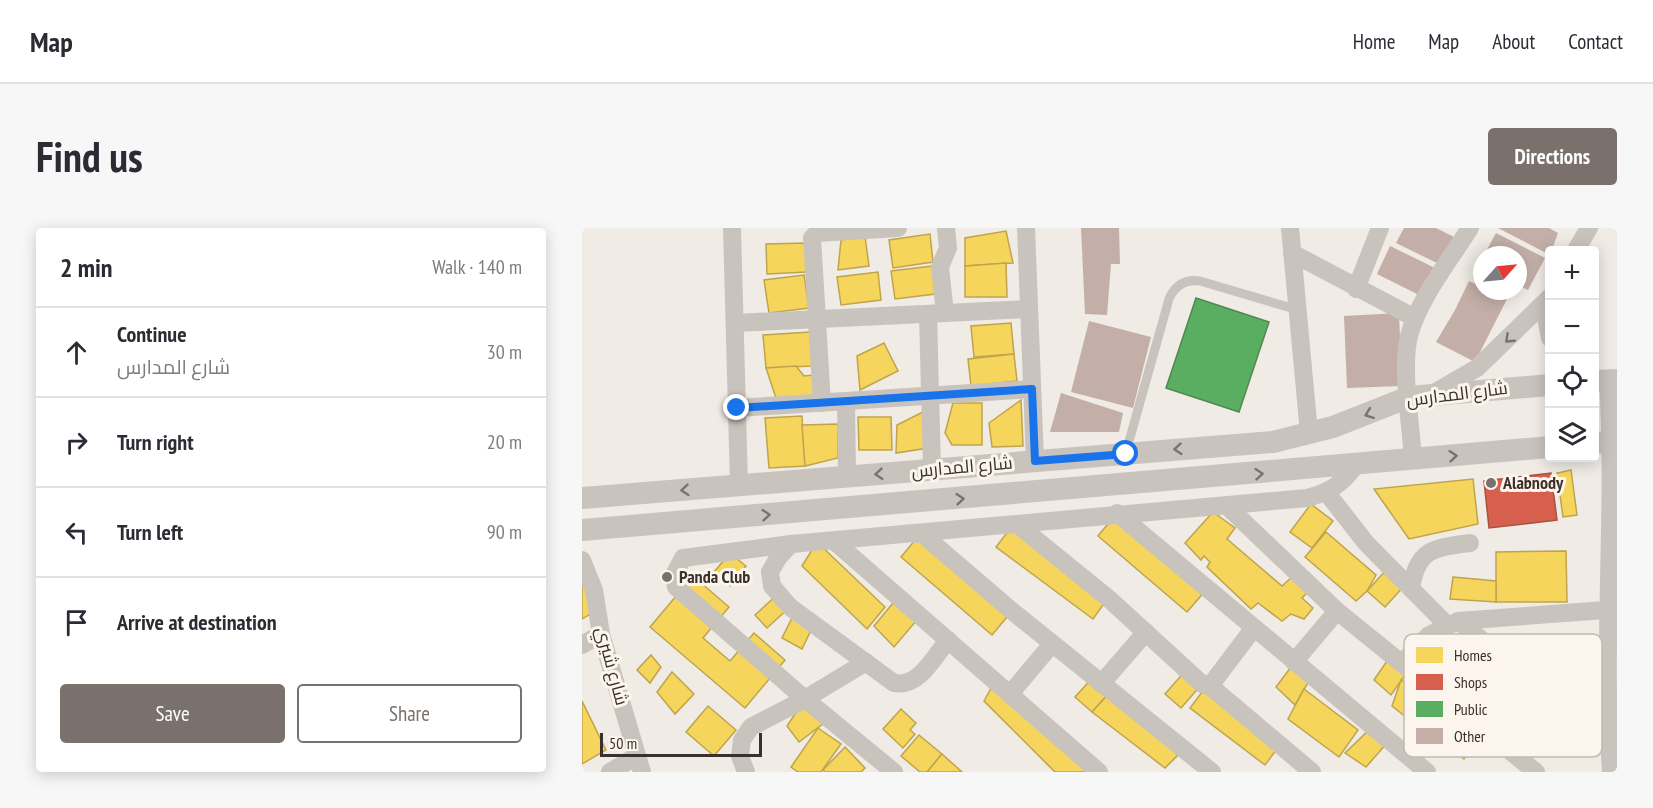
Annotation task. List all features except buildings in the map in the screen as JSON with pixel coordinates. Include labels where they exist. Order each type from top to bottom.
[{"type":"street","points":[[732,228],[740,485]]},
{"type":"street","points":[[822,403],[811,242],[814,235],[898,228]]},
{"type":"street","points":[[932,469],[930,396],[940,267],[948,248],[946,228]]},
{"type":"street","points":[[1026,228],[1035,461]]},
{"type":"street","points":[[1290,228],[1309,433]]},
{"type":"street","points":[[1356,289],[1380,228]]},
{"type":"street","points":[[1413,459],[1407,354],[1415,318],[1470,228]]},
{"type":"street","points":[[1292,253],[1356,289],[1415,318]]},
{"type":"street","points":[[1434,394],[1477,368],[1547,300]]},
{"type":"street","points":[[735,323],[1029,309]]},
{"type":"street","points":[[1607,381],[1606,610],[1611,772]]},
{"type":"street","name":"شارع المدارس","points":[[582,498],[1273,442],[1372,413],[1409,397],[1545,385]]},
{"type":"street","points":[[737,408],[1032,389]]},
{"type":"street","points":[[846,401],[847,476]]},
{"type":"street","name":"شارع المدارس","points":[[582,530],[1545,447]]},
{"type":"street","points":[[894,772],[805,699],[676,586],[674,581],[679,563],[683,558],[692,555],[730,553],[791,544],[1018,525],[1117,513],[1307,498],[1327,493],[1343,481],[1356,465]]},
{"type":"street","points":[[1327,493],[1366,543],[1411,589],[1467,634]]},
{"type":"street","points":[[1227,506],[1337,611],[1402,663],[1404,660]]},
{"type":"street","points":[[1117,513],[1253,629],[1404,752]]},
{"type":"street","points":[[1018,525],[1108,598],[1202,684],[1210,686],[1312,772]]},
{"type":"street","points":[[915,534],[921,533],[1052,644],[1212,772]]},
{"type":"street","points":[[834,541],[1099,772]]},
{"type":"street","points":[[1411,589],[1414,568],[1425,555],[1439,547],[1470,543]]},
{"type":"street","points":[[791,544],[770,572],[772,586],[790,606],[894,683],[904,685],[913,682],[948,640]]},
{"type":"street","name":"شارع شيري","points":[[582,560],[594,590],[601,634],[640,764]]},
{"type":"street","points":[[1435,634],[1452,623],[1606,610]]},
{"type":"street","points":[[1294,662],[1337,611]]},
{"type":"street","points":[[1210,686],[1253,629]]},
{"type":"street","points":[[1101,684],[1146,632]]},
{"type":"street","points":[[582,645],[601,634]]},
{"type":"street","points":[[1010,694],[1052,644]]},
{"type":"street","points":[[746,772],[740,756],[742,740],[751,727],[805,699],[866,662]]},
{"type":"street","points":[[1602,737],[1609,742]]},
{"type":"street","points":[[1410,757],[1428,772]]},
{"type":"street","points":[[1518,757],[1536,772]]},
{"type":"street","points":[[610,772],[640,764]]},
{"type":"lane","points":[[1126,454],[1169,299],[1177,286],[1184,282],[1200,281],[1298,310]]},
{"type":"place","name":"Alabnody","points":[[1491,483]]},
{"type":"place","name":"Panda Club","points":[[667,577]]},
{"type":"route","points":[[737,408],[1032,389],[1035,461],[1126,454]]}]
